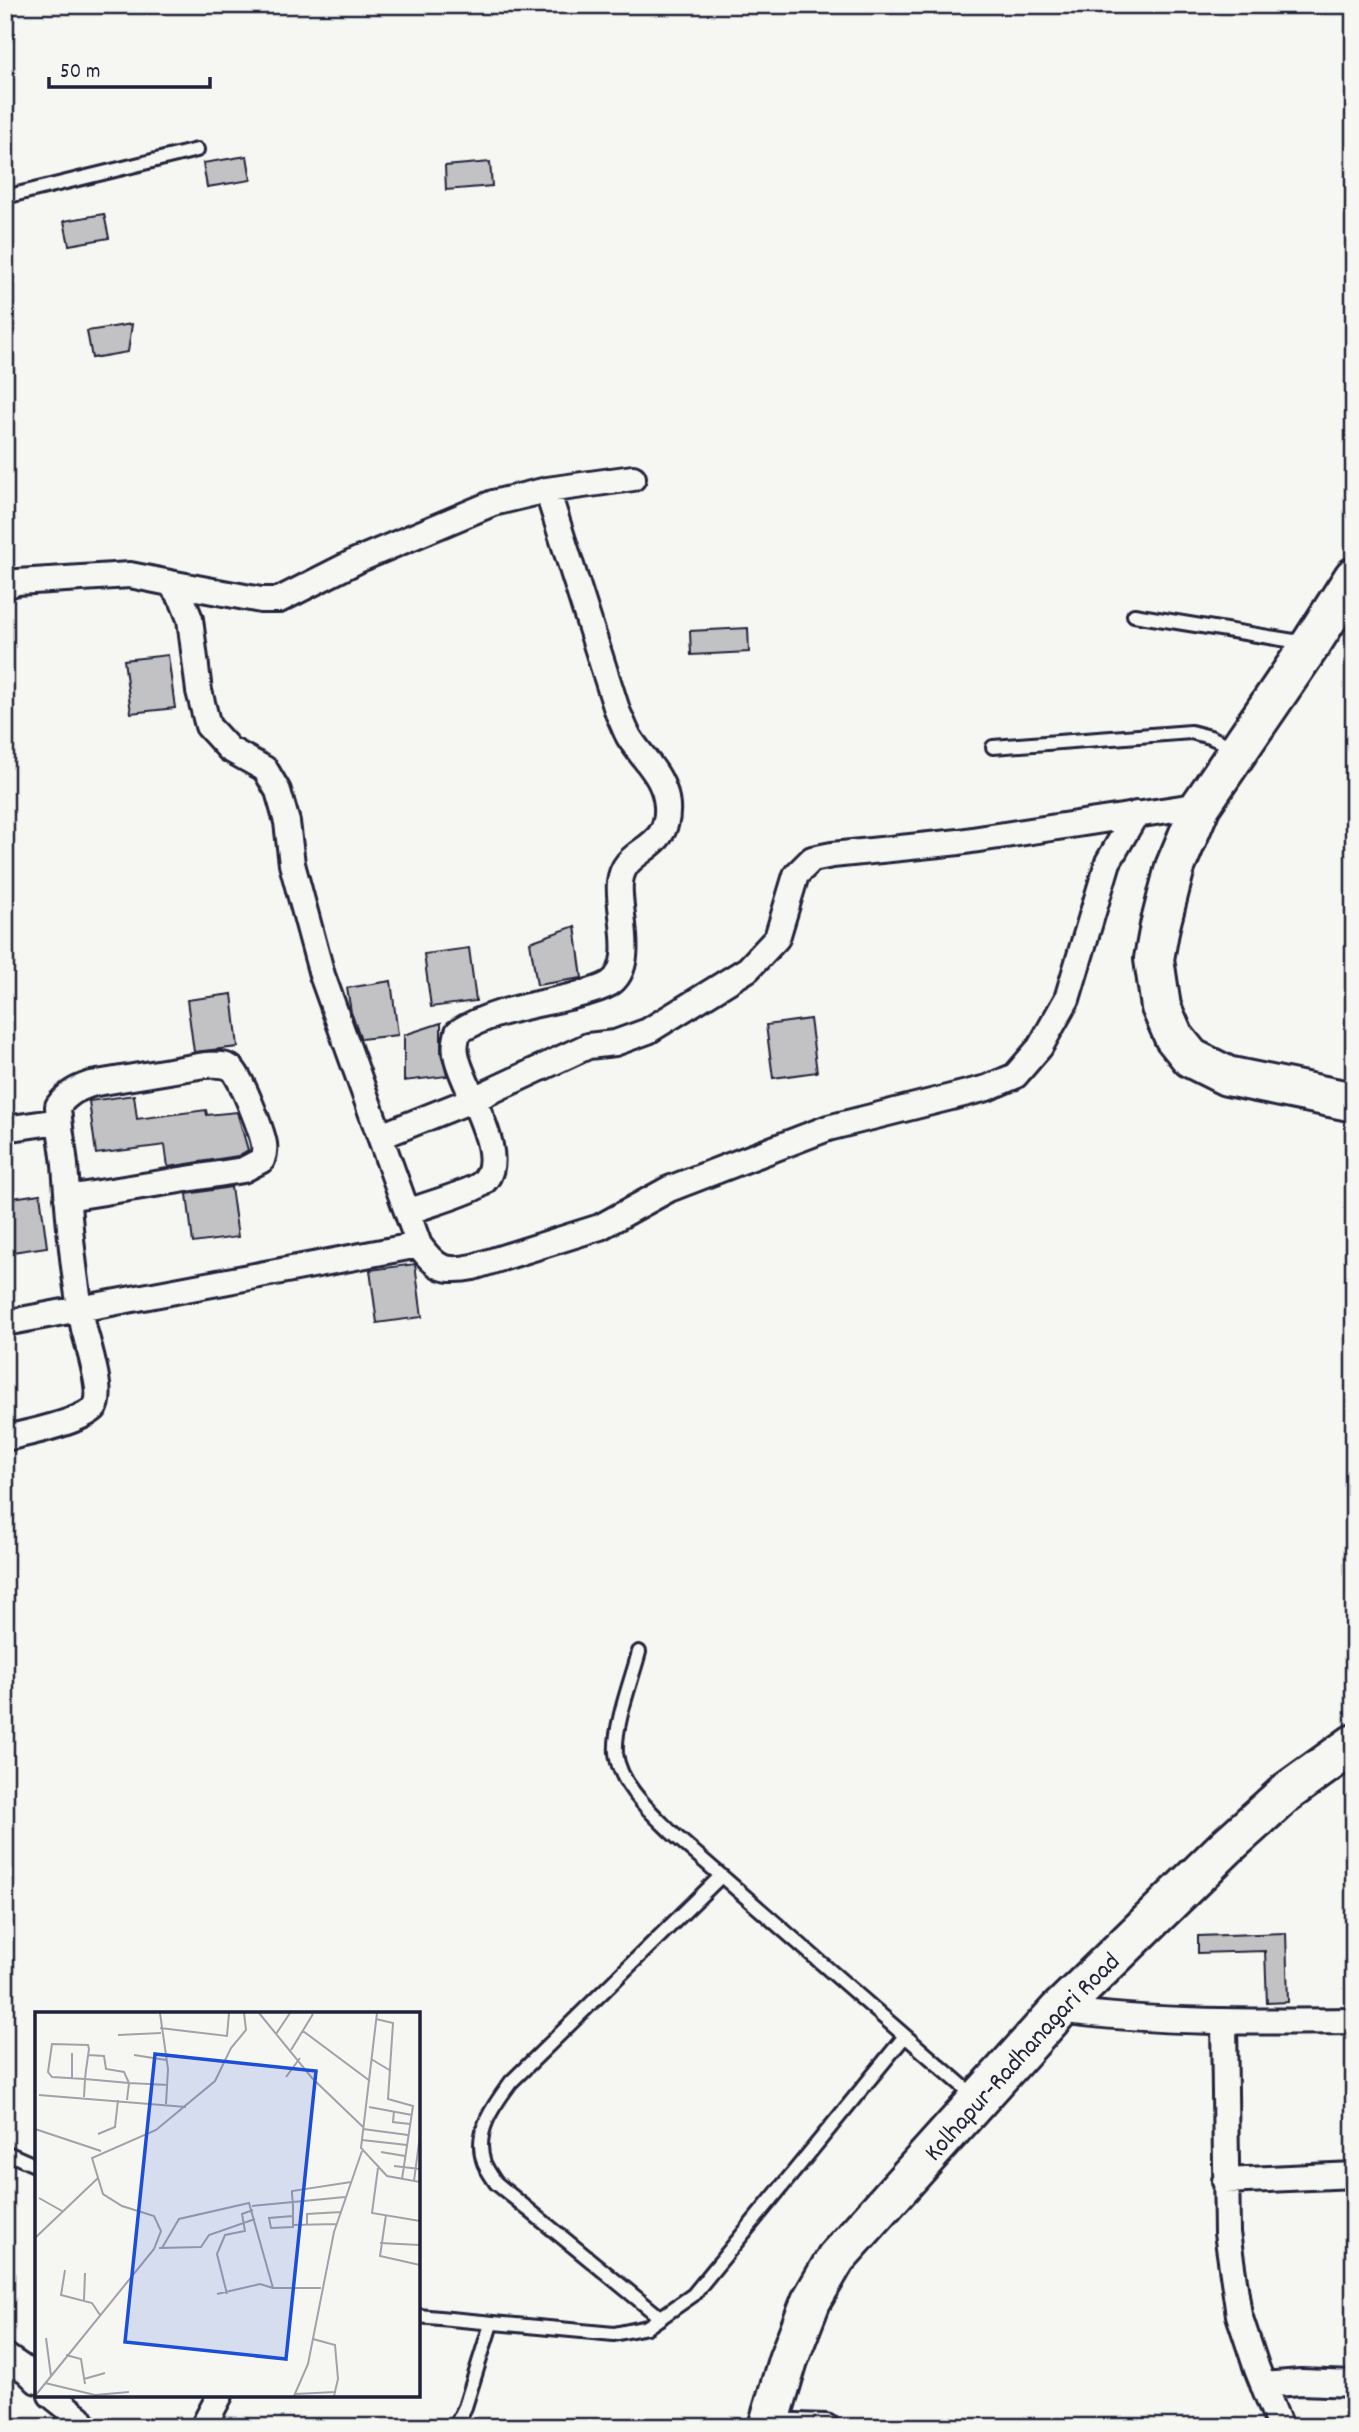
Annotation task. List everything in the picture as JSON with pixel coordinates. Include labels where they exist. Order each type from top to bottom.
[{"type":"main road","points":[[1354,577],[1201,805],[1175,867],[1154,960],[1161,1007],[1174,1037],[1192,1058],[1227,1076],[1354,1102]]},
{"type":"main road","name":"Kolhapur-Radhanagari Road","points":[[768,2426],[788,2360],[811,2301],[836,2258],[1059,2010],[1226,1847],[1287,1792],[1354,1744]]},
{"type":"street","points":[[5,586],[17,582],[130,575],[261,600],[279,600],[292,596],[358,560],[492,503],[547,490],[633,478]]},
{"type":"street","points":[[408,1212],[478,1185],[488,1177],[492,1167],[490,1143],[457,1059],[455,1044],[458,1032],[494,1015],[595,990],[617,978],[623,967],[625,946],[620,883],[624,868],[637,853],[653,845],[661,835],[667,807],[658,776],[629,737],[618,713],[547,490]]},
{"type":"street","points":[[170,583],[182,599],[190,619],[199,691],[208,726],[229,749],[265,769],[278,790],[292,864],[322,975],[419,1245],[432,1262],[442,1268],[458,1270],[473,1267],[600,1227],[669,1189],[828,1128],[987,1088],[1015,1076],[1040,1046],[1067,999],[1108,862],[1136,814]]},
{"type":"street","points":[[381,1136],[474,1099],[588,1046],[615,1043],[648,1031],[748,970],[777,938],[796,875],[812,859],[959,842],[1201,805]]},
{"type":"street","points":[[5,1438],[72,1420],[94,1408],[97,1401],[96,1384],[76,1290],[59,1121],[58,1106],[65,1097],[91,1084],[205,1065],[222,1065],[232,1069],[238,1077],[264,1142],[265,1153],[262,1160],[243,1170],[67,1199]]},
{"type":"street","points":[[5,1129],[59,1121]]},
{"type":"street","points":[[5,1323],[419,1245]]},
{"type":"street","points":[[1059,2010],[1125,2017],[1224,2022],[1354,2021]]},
{"type":"street","points":[[1224,2022],[1227,2233],[1239,2315],[1280,2427]]},
{"type":"street","points":[[1225,2181],[1354,2175]]},
{"type":"street","points":[[5,2356],[35,2379]]},
{"type":"street","points":[[1263,2385],[1301,2382],[1354,2384]]},
{"type":"street","points":[[54,2397],[80,2417],[85,2427]]},
{"type":"street","points":[[203,2427],[219,2397]]},
{"type":"street","points":[[768,2426],[826,2427]]},
{"type":"lane","points":[[5,197],[197,150]]},
{"type":"lane","points":[[1134,615],[1311,644]]},
{"type":"lane","points":[[993,747],[1191,732],[1239,750]]},
{"type":"lane","points":[[639,1652],[617,1736],[616,1755],[621,1770],[635,1793],[721,1876],[977,2099]]},
{"type":"lane","points":[[661,2318],[496,2183],[484,2164],[481,2144],[491,2108],[511,2082],[721,1876]]},
{"type":"lane","points":[[420,2316],[614,2334],[648,2327],[693,2295],[905,2036]]},
{"type":"lane","points":[[5,2152],[35,2165]]},
{"type":"lane","points":[[455,2427],[465,2407],[491,2324]]},
{"type":"building","points":[[247,156],[251,180],[207,187],[203,163]]},
{"type":"building","points":[[490,162],[492,186],[446,190],[445,166]]},
{"type":"building","points":[[104,214],[109,238],[69,245],[64,221]]},
{"type":"building","points":[[132,324],[128,352],[92,358],[87,331]]},
{"type":"building","points":[[748,628],[749,652],[691,655],[690,631]]},
{"type":"building","points":[[168,655],[175,708],[131,713],[124,660]]},
{"type":"building","points":[[575,926],[582,978],[537,985],[530,942]]},
{"type":"building","points":[[469,948],[476,1001],[431,1007],[424,954]]},
{"type":"building","points":[[391,981],[398,1035],[361,1039],[351,1012],[347,988]]},
{"type":"building","points":[[232,994],[238,1047],[194,1052],[187,1000]]},
{"type":"building","points":[[810,1019],[817,1072],[773,1078],[766,1025]]},
{"type":"building","points":[[441,1023],[441,1053],[447,1076],[404,1081],[404,1035]]},
{"type":"building","points":[[134,1095],[137,1119],[206,1110],[207,1115],[237,1112],[248,1150],[238,1156],[168,1167],[165,1145],[96,1154],[89,1101]]},
{"type":"building","points":[[231,1187],[238,1237],[193,1243],[187,1194]]},
{"type":"building","points":[[40,1194],[47,1247],[5,1253],[5,1199]]},
{"type":"building","points":[[415,1264],[422,1317],[377,1323],[370,1270]]},
{"type":"building","points":[[1286,1933],[1288,2002],[1267,2003],[1265,1951],[1198,1953],[1198,1936]]}]
